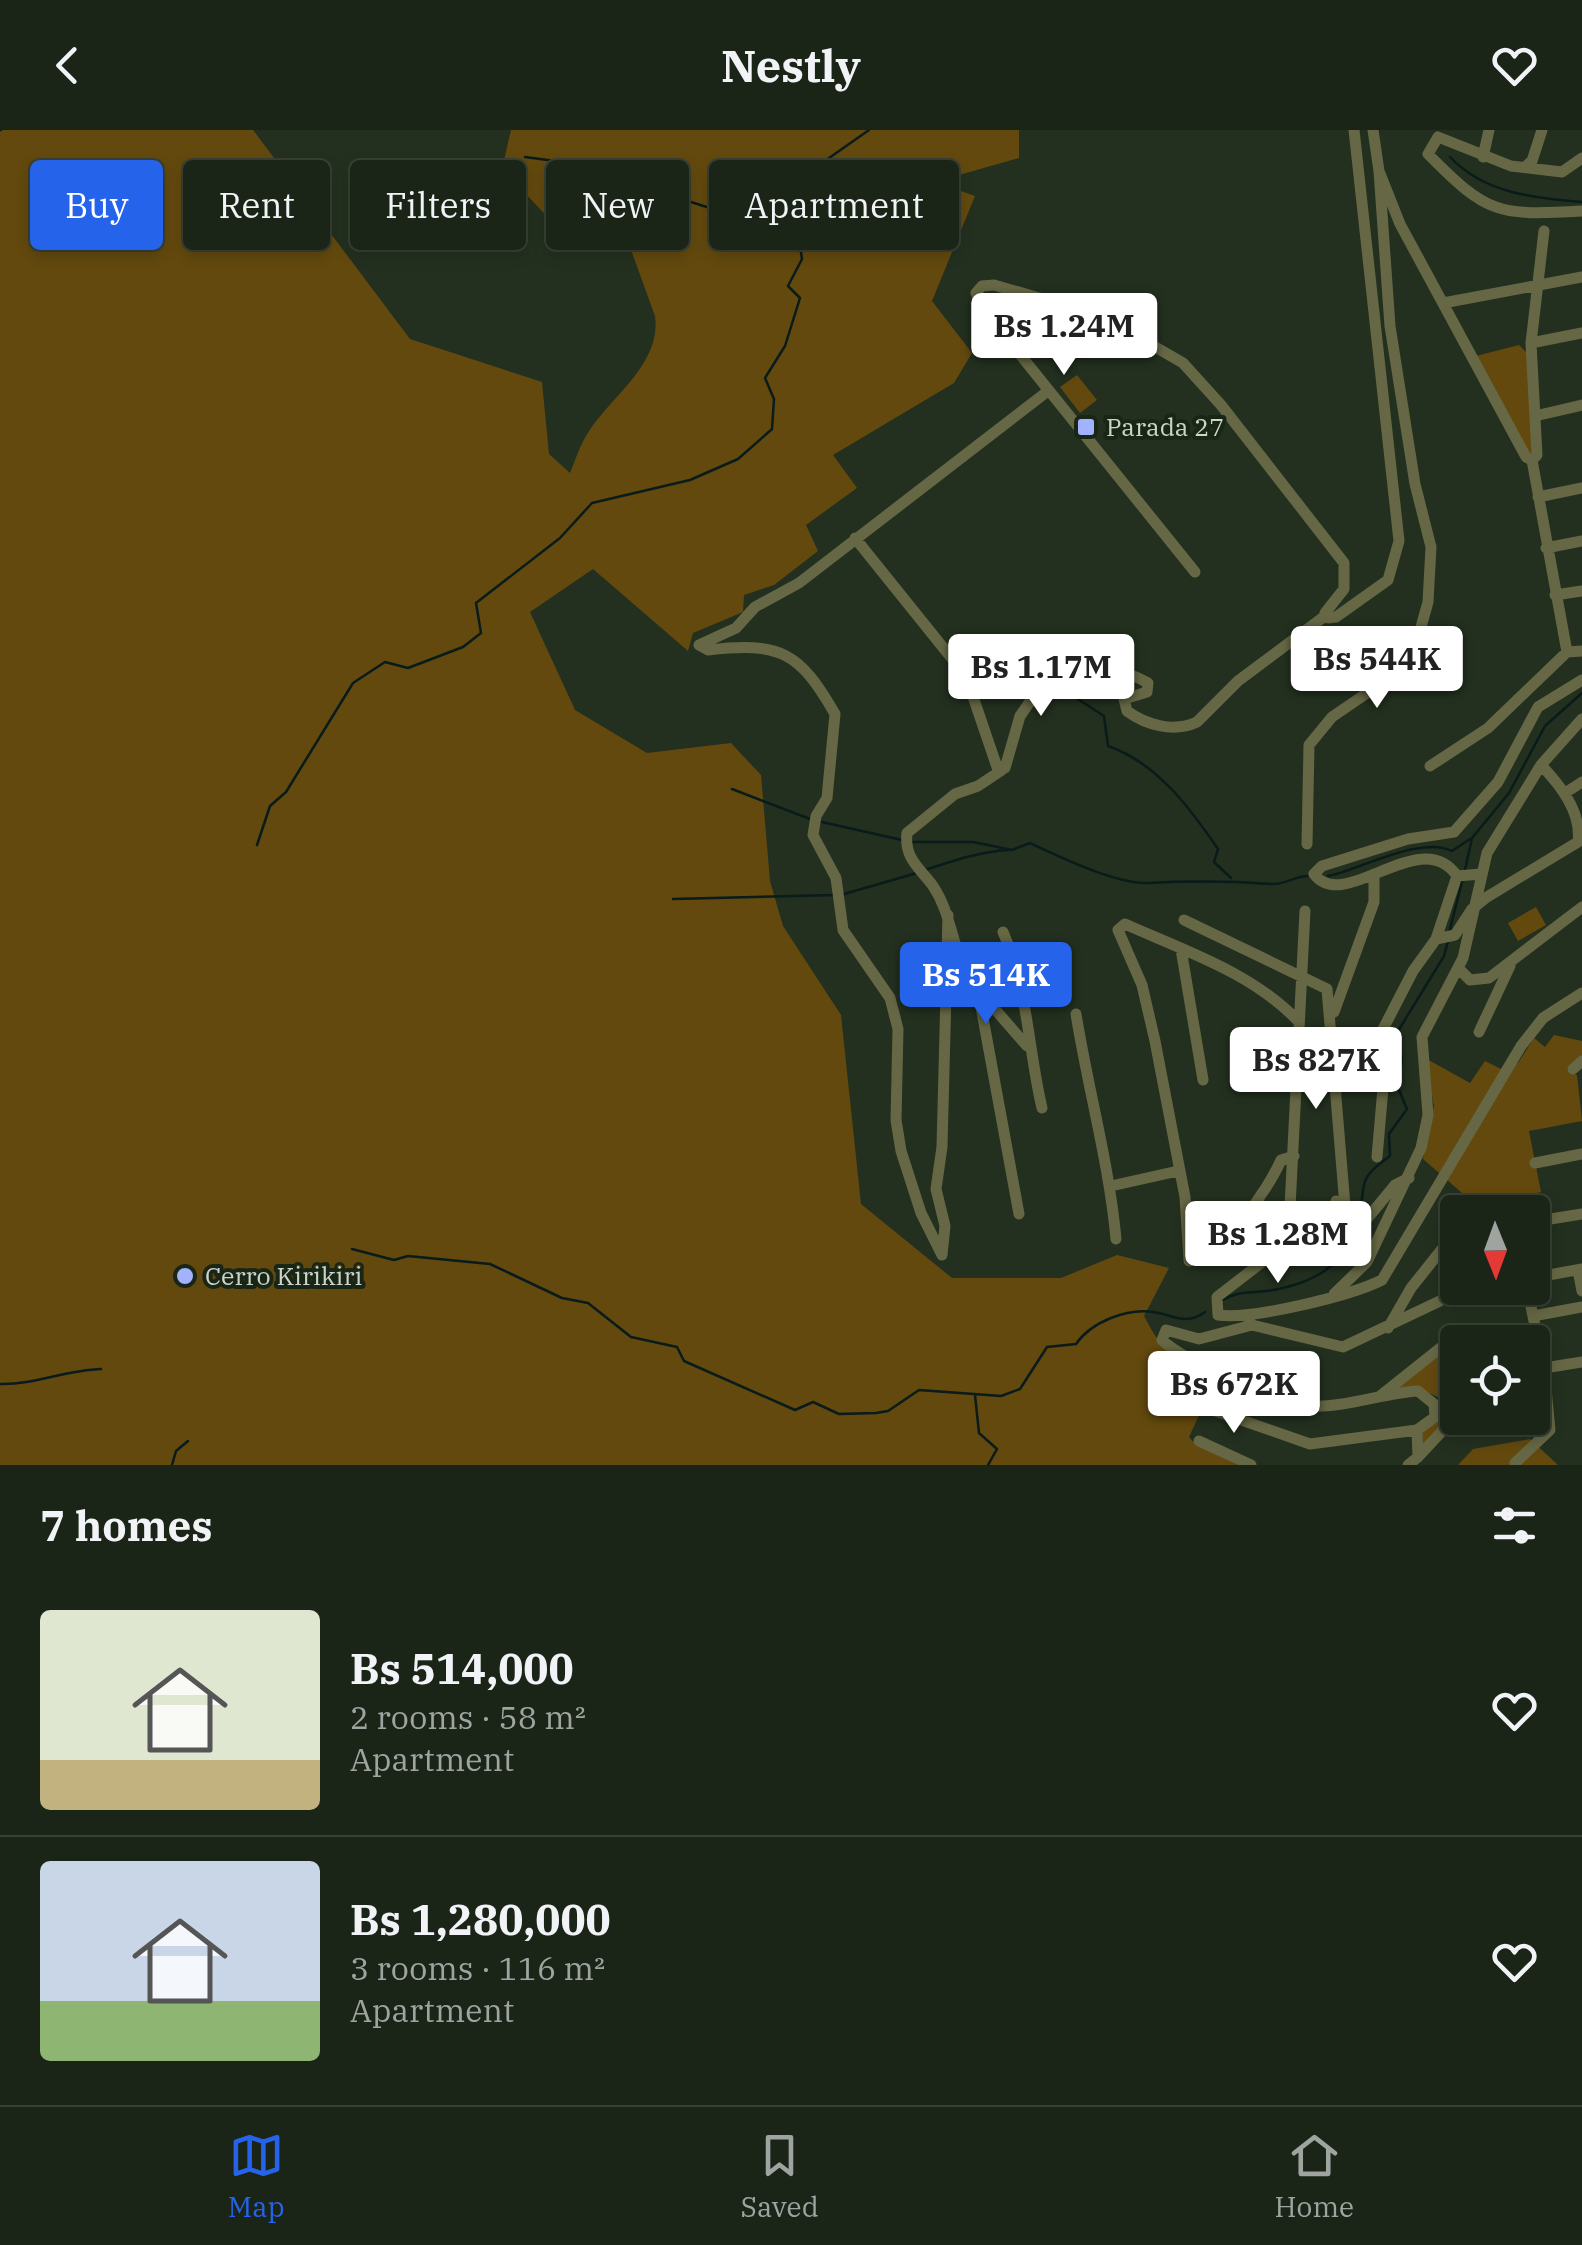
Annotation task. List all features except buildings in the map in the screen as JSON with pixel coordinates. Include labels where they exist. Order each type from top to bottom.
[{"type":"street","points":[[1027,1046],[958,951],[948,915],[933,886],[913,865],[907,833],[955,794],[978,786],[1002,770],[1026,702],[1048,676],[1102,670],[1142,679],[1148,683],[1147,692],[1124,699],[1126,711],[1145,723],[1185,727],[1197,722],[1255,666],[1325,616],[1336,618],[1381,587],[1394,572],[1400,541],[1353,130],[1373,132],[1390,326],[1415,484],[1429,534],[1430,582],[1411,663],[1332,717],[1310,744],[1308,844]]},
{"type":"street","points":[[1483,157],[1489,130]]},
{"type":"street","points":[[1525,168],[1532,161],[1542,130]]},
{"type":"street","points":[[1582,158],[1562,172],[1525,168],[1483,157],[1440,134],[1428,154],[1474,200],[1511,212],[1582,211]]},
{"type":"street","points":[[1378,171],[1400,224],[1526,457],[1532,460]]},
{"type":"street","points":[[1532,460],[1537,455],[1531,344],[1544,230]]},
{"type":"street","points":[[1443,303],[1582,277]]},
{"type":"street","points":[[1195,572],[978,302],[976,293],[982,286],[994,285],[1053,302],[1145,341],[1192,371],[1344,564],[1346,584],[1326,609],[1325,616]]},
{"type":"street","points":[[1531,344],[1582,333]]},
{"type":"street","points":[[948,915],[942,1147],[936,1189],[945,1226],[942,1255],[921,1213],[898,1140],[898,1029],[890,998],[843,930],[836,878],[813,835],[816,816],[827,798],[835,714],[788,653],[768,646],[708,650],[700,645],[736,628],[755,608],[799,583],[1048,392]]},
{"type":"street","points":[[1534,416],[1582,405]]},
{"type":"street","points":[[1532,460],[1567,652]]},
{"type":"street","points":[[1538,497],[1582,488]]},
{"type":"street","points":[[855,538],[966,676],[987,729],[996,767],[1002,770]]},
{"type":"street","points":[[1546,548],[1582,541]]},
{"type":"street","points":[[1555,595],[1582,591]]},
{"type":"street","points":[[1430,766],[1488,728],[1567,652],[1582,651]]},
{"type":"street","points":[[1457,876],[1445,863],[1422,858],[1330,885],[1314,874],[1322,866],[1408,839],[1454,832],[1498,782],[1538,707],[1582,680]]},
{"type":"street","points":[[1326,1298],[1357,1276],[1409,1178],[1428,1115],[1422,1037],[1468,942],[1472,908],[1492,844],[1541,765],[1582,719]]},
{"type":"street","points":[[1436,939],[1455,935],[1472,908],[1578,842],[1579,825],[1565,793],[1541,765]]},
{"type":"street","points":[[1565,793],[1582,782]]},
{"type":"street","points":[[1374,874],[1374,902],[1340,991],[1333,1023],[1331,1065],[1344,1224],[1350,1232],[1357,1231],[1395,1185],[1409,1178]]},
{"type":"street","points":[[1457,876],[1481,874]]},
{"type":"street","points":[[1377,1157],[1383,1088],[1380,1035],[1413,971],[1436,939],[1457,876]]},
{"type":"street","points":[[1458,968],[1475,982],[1513,962],[1582,907]]},
{"type":"street","points":[[1305,910],[1290,1207],[1274,1244],[1256,1270],[1221,1292],[1215,1302],[1218,1315],[1251,1320],[1333,1347],[1356,1344],[1440,1298]]},
{"type":"street","points":[[1184,920],[1326,989],[1333,1023]]},
{"type":"street","points":[[1294,1156],[1281,1160],[1272,1181],[1219,1244],[1201,1259],[1190,1260],[1178,1171],[1142,985],[1118,930],[1125,924],[1180,949],[1264,992],[1299,1022]]},
{"type":"street","points":[[1004,932],[1021,978],[1027,1046],[1042,1108]]},
{"type":"street","points":[[1180,949],[1203,1080]]},
{"type":"street","points":[[1479,1032],[1513,962]]},
{"type":"street","points":[[977,981],[1019,1214]]},
{"type":"street","points":[[1204,1407],[1310,1444],[1416,1430],[1434,1417],[1430,1397],[1418,1391],[1306,1406],[1198,1366],[1178,1356],[1162,1340],[1166,1330],[1199,1339],[1358,1290],[1386,1277],[1521,1046],[1543,1018],[1582,993]]},
{"type":"street","points":[[1076,1014],[1092,1109],[1111,1186],[1116,1239]]},
{"type":"street","points":[[1536,1163],[1582,1154]]},
{"type":"street","points":[[1317,1256],[1328,1242],[1342,1168]]},
{"type":"street","points":[[1111,1186],[1178,1171]]},
{"type":"street","points":[[1550,1219],[1582,1214]]},
{"type":"street","points":[[1388,1328],[1411,1288],[1440,1252]]},
{"type":"street","points":[[1550,1275],[1580,1269],[1582,1291]]},
{"type":"street","points":[[1531,1305],[1534,1325]]},
{"type":"street","points":[[1533,1316],[1582,1307]]},
{"type":"street","points":[[1380,1396],[1440,1348]]},
{"type":"street","points":[[1550,1367],[1582,1362]]},
{"type":"street","points":[[1413,1461],[1416,1430]]},
{"type":"street","points":[[1413,1461],[1440,1433]]},
{"type":"street","points":[[1515,1462],[1545,1435]]},
{"type":"street","points":[[1199,1441],[1251,1465]]},
{"type":"shaded area","points":[[0,130],[253,130],[276,160],[183,160],[183,250],[330,250],[330,233],[410,339],[542,382],[549,454],[570,473],[586,436],[642,365],[655,334],[655,316],[631,250],[689,250],[689,160],[546,160],[546,215],[526,194],[526,160],[504,160],[511,130],[1019,130],[1019,158],[959,175],[959,160],[709,160],[709,250],[953,250],[932,301],[972,353],[954,383],[833,455],[857,488],[806,525],[818,551],[774,585],[744,595],[743,612],[693,633],[688,651],[593,569],[530,612],[575,710],[647,753],[731,743],[761,775],[770,881],[783,926],[841,1015],[861,1204],[952,1278],[1061,1278],[1117,1255],[1169,1268],[1144,1316],[1172,1356],[1216,1379],[1189,1437],[1196,1445],[1238,1465],[0,1465]]},
{"type":"shaded area","points":[[959,190],[975,196],[959,235]]},
{"type":"shaded area","points":[[1519,345],[1528,354],[1533,454],[1527,452],[1476,356]]},
{"type":"shaded area","points":[[1077,375],[1097,400],[1080,413],[1060,387]]},
{"type":"shaded area","points":[[1536,907],[1546,925],[1518,941],[1508,923]]},
{"type":"shaded area","points":[[1554,1035],[1582,1041],[1582,1056],[1567,1070],[1577,1075],[1582,1121],[1529,1131],[1541,1192],[1464,1195],[1423,1159],[1434,1106],[1425,1058],[1470,1083],[1485,1061],[1501,1069],[1508,1058],[1518,1063],[1534,1038],[1545,1047]]},
{"type":"shaded area","points":[[1440,1352],[1440,1430],[1423,1450],[1422,1432],[1439,1418],[1438,1397],[1416,1387],[1390,1390]]},
{"type":"shaded area","points":[[1530,1439],[1558,1465],[1458,1465],[1473,1449]]},
{"type":"waterway","points":[[257,845],[270,806],[286,792],[353,683],[385,662],[408,668],[463,647],[481,633],[476,603],[560,538],[592,503],[690,480],[738,459],[772,429],[774,399],[765,378],[785,346],[800,298],[788,286],[802,259],[794,207],[804,201],[812,170],[869,130]]},
{"type":"waterway","points":[[525,157],[570,163],[611,183],[657,191],[709,208]]},
{"type":"waterway","points":[[1450,157],[1479,179],[1512,192],[1582,202]]},
{"type":"waterway","points":[[1064,690],[1104,716],[1108,746],[1157,775],[1184,803],[1218,849],[1214,862],[1231,878]]},
{"type":"waterway","points":[[1465,870],[1472,838],[1509,793],[1545,726],[1582,693]]},
{"type":"waterway","points":[[732,789],[810,819]]},
{"type":"waterway","points":[[822,822],[902,840]]},
{"type":"waterway","points":[[1328,876],[1407,850],[1439,847],[1452,851],[1470,839]]},
{"type":"waterway","points":[[910,842],[973,842],[1012,850],[1030,843],[1088,869],[1135,882],[1276,884],[1308,876]]},
{"type":"waterway","points":[[925,870],[1008,850]]},
{"type":"waterway","points":[[844,894],[917,873]]},
{"type":"waterway","points":[[1449,933],[1463,878]]},
{"type":"waterway","points":[[673,899],[836,895]]},
{"type":"waterway","points":[[1360,1216],[1365,1181],[1390,1156],[1389,1134],[1407,1109],[1396,1083],[1402,1062],[1398,1031],[1444,956],[1448,941]]},
{"type":"waterway","points":[[1221,1301],[1237,1294],[1281,1289],[1307,1280],[1330,1267],[1358,1236]]},
{"type":"waterway","points":[[352,1249],[394,1260],[408,1256],[490,1264],[562,1298],[588,1303],[631,1337],[677,1347],[684,1361],[795,1410],[813,1402],[839,1414],[888,1411],[919,1390],[1001,1396],[1020,1389],[1047,1347],[1076,1344],[1110,1318],[1143,1311],[1186,1319],[1205,1312]]},
{"type":"waterway","points":[[0,1384],[101,1369]]},
{"type":"waterway","points":[[975,1395],[979,1433],[997,1449],[988,1465]]},
{"type":"waterway","points":[[172,1465],[176,1451],[188,1441]]},
{"type":"place","name":"Parada 27","points":[[1086,427]]},
{"type":"place","name":"Cerro Kirikiri","points":[[185,1276]]}]
